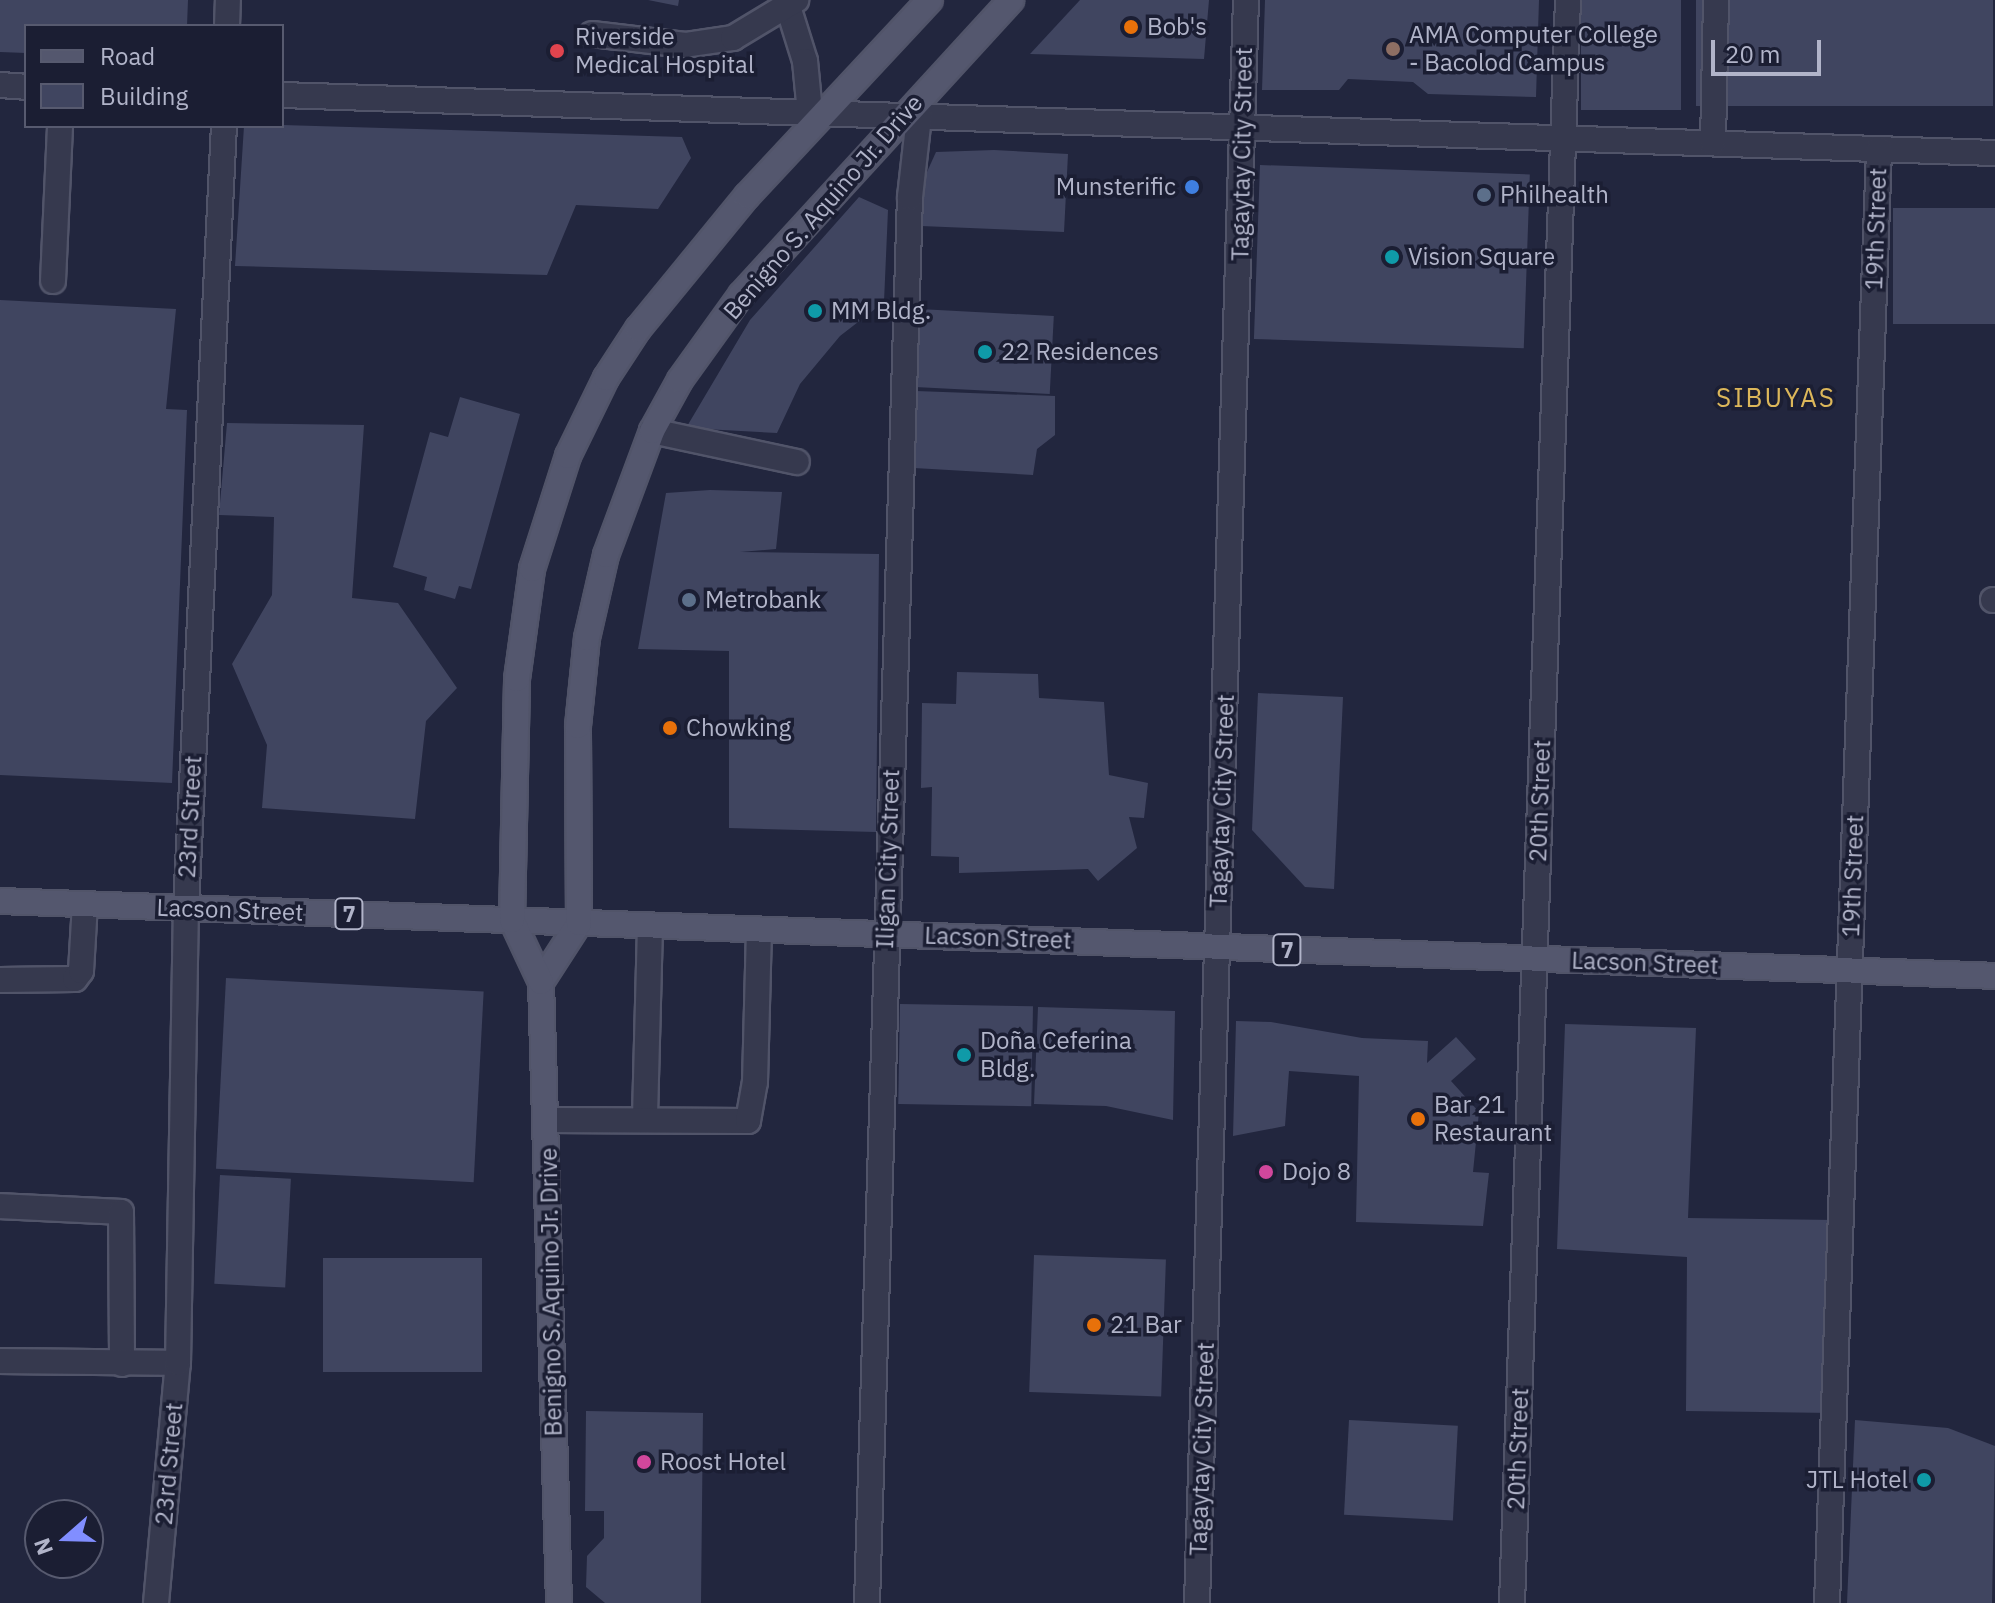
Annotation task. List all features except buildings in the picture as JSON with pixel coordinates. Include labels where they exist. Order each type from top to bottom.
[{"type":"main road","name":"Benigno S. Aquino Jr. Drive","points":[[559,1603],[541,982],[512,920],[517,679],[524,610],[568,456],[606,378],[646,318],[817,113],[930,0]]},
{"type":"main road","name":"Benigno S. Aquino Jr. Drive","points":[[579,923],[578,726],[587,638],[610,540],[652,431],[680,380],[741,295],[910,116],[1011,0]]},
{"type":"main road","name":"Lacson Street","points":[[0,901],[1995,976]]},
{"type":"main road","points":[[541,982],[579,923]]},
{"type":"street","points":[[227,24],[228,0]]},
{"type":"street","name":"Tagaytay City Street","points":[[1197,1603],[1246,0]]},
{"type":"street","name":"20th Street","points":[[1512,1603],[1568,0]]},
{"type":"street","points":[[1713,143],[1716,0]]},
{"type":"street","points":[[592,34],[685,45],[733,38],[791,2],[817,113]]},
{"type":"street","points":[[0,85],[24,87]]},
{"type":"street","points":[[284,95],[1995,153]]},
{"type":"street","name":"Iligan City Street","points":[[867,1603],[910,116]]},
{"type":"street","points":[[53,281],[60,128]]},
{"type":"street","name":"23rd Street","points":[[156,1603],[178,1363],[186,908],[224,128]]},
{"type":"street","name":"19th Street","points":[[1827,1603],[1879,149]]},
{"type":"street","points":[[652,431],[797,462]]},
{"type":"street","points":[[0,980],[75,979],[81,971],[85,904]]},
{"type":"street","points":[[645,1117],[650,926]]},
{"type":"street","points":[[547,1120],[645,1117],[748,1121],[755,1082],[759,930]]},
{"type":"street","points":[[0,1206],[121,1212],[122,1364]]},
{"type":"street","points":[[0,1361],[178,1363]]},
{"type":"place","name":"Bob's","points":[[1131,27]]},
{"type":"place","name":"AMA Computer College - Bacolod Campus","points":[[1393,49]]},
{"type":"place","name":"Riverside Medical Hospital","points":[[557,51]]},
{"type":"place","name":"Munsterific","points":[[1192,187]]},
{"type":"place","name":"Philhealth","points":[[1484,195]]},
{"type":"place","name":"Vision Square","points":[[1392,257]]},
{"type":"place","name":"MM Bldg.","points":[[815,311]]},
{"type":"place","name":"22 Residences","points":[[985,352]]},
{"type":"place","name":"Metrobank","points":[[689,600]]},
{"type":"place","name":"Chowking","points":[[670,728]]},
{"type":"place","name":"Doña Ceferina Bldg.","points":[[964,1055]]},
{"type":"place","name":"Bar 21 Restaurant","points":[[1418,1119]]},
{"type":"place","name":"Dojo 8","points":[[1266,1172]]},
{"type":"place","name":"21 Bar","points":[[1094,1325]]},
{"type":"place","name":"Roost Hotel","points":[[644,1462]]},
{"type":"place","name":"JTL Hotel","points":[[1924,1480]]},
{"type":"district","name":"SIBUYAS","points":[[1776,398]]}]
